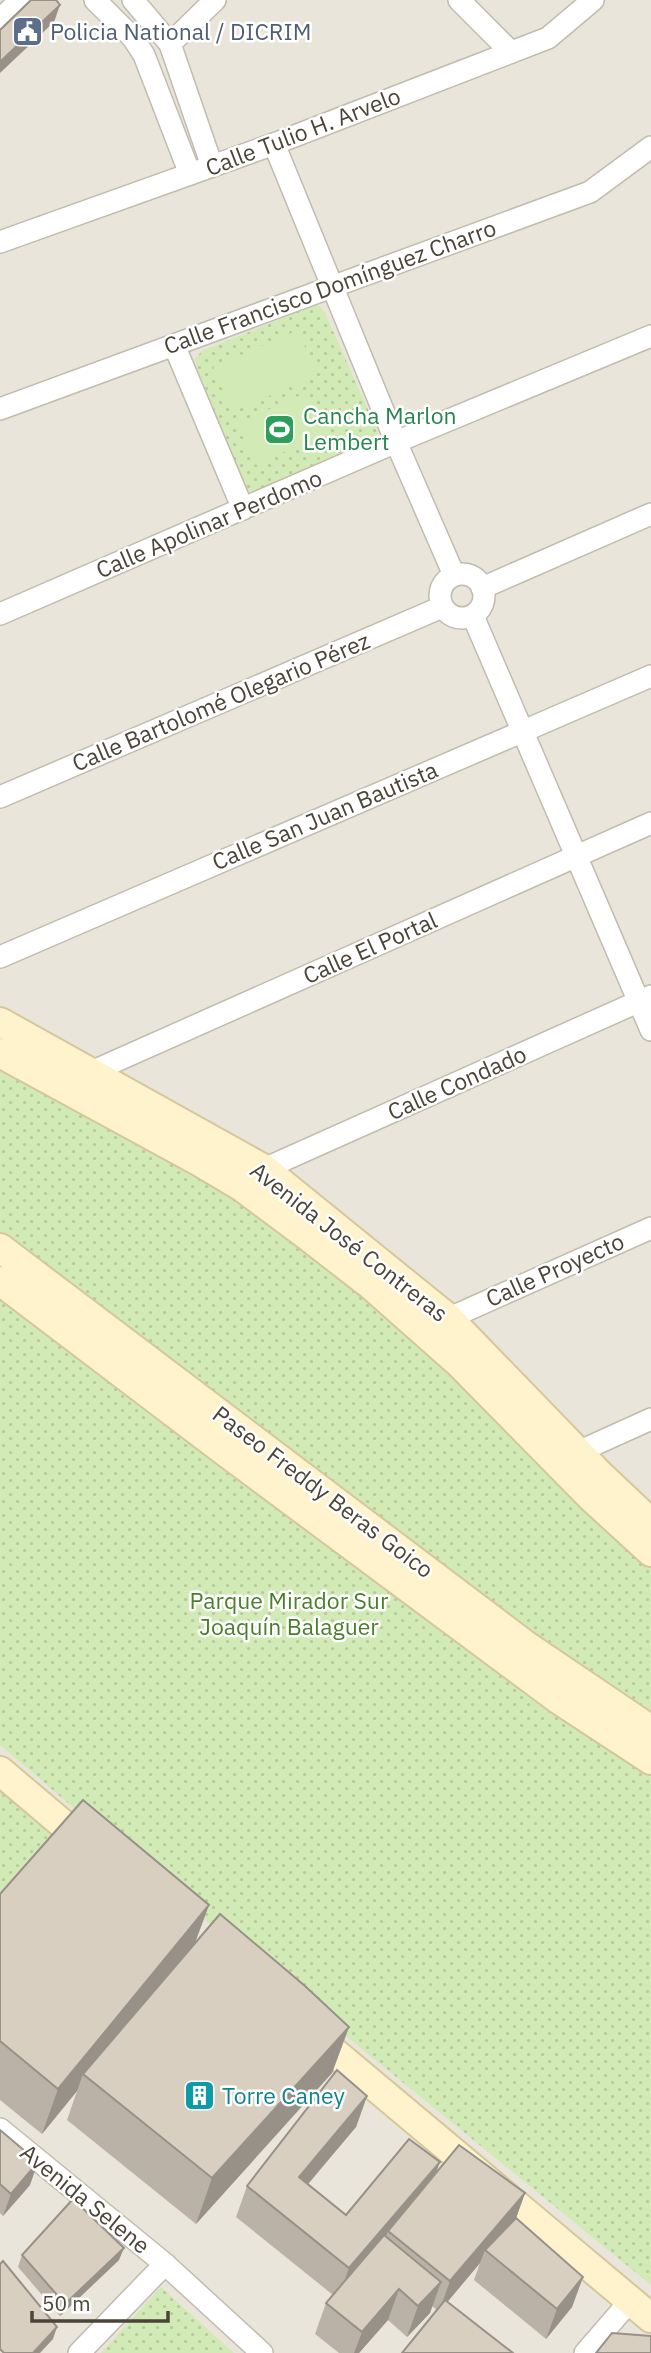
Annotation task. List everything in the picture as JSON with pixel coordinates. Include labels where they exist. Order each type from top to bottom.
[{"type":"main road","name":"Avenida José Contreras","points":[[0,1022],[89,1073],[253,1178],[448,1318],[651,1523]]},
{"type":"main road","name":"Avenida José Contreras","points":[[0,1053],[162,1140],[253,1178],[459,1363],[592,1499],[651,1552]]},
{"type":"main road","name":"Paseo Freddy Beras Goico","points":[[0,1248],[558,1699],[651,1760]]},
{"type":"main road","name":"Paseo Freddy Beras Goico","points":[[0,1280],[282,1478],[651,1730]]},
{"type":"main road","points":[[0,1771],[106,1860]]},
{"type":"main road","points":[[286,2012],[641,2309]]},
{"type":"street","points":[[0,20],[20,0]]},
{"type":"street","points":[[96,0],[133,38],[145,55],[190,174]]},
{"type":"street","points":[[133,0],[170,44],[212,166]]},
{"type":"street","points":[[170,44],[215,0]]},
{"type":"street","points":[[459,0],[511,52]]},
{"type":"street","name":"Calle Tulio H. Arvelo","points":[[0,242],[274,144],[548,38],[593,0]]},
{"type":"street","points":[[274,144],[396,442],[454,575]]},
{"type":"street","name":"Calle Francisco Domínguez Charro","points":[[0,409],[590,192],[651,147]]},
{"type":"street","name":"Calle Apolinar Perdomo","points":[[0,614],[396,442],[651,336]]},
{"type":"street","points":[[174,345],[243,509]]},
{"type":"street","points":[[482,587],[651,514]]},
{"type":"street","points":[[454,575],[470,576],[482,587],[483,604],[473,616],[456,618],[442,607],[440,591],[445,582],[454,575]]},
{"type":"street","name":"Calle Bartolomé Olegario Pérez","points":[[0,797],[442,607]]},
{"type":"street","points":[[473,616],[576,855],[645,998],[651,1030]]},
{"type":"street","name":"Calle San Juan Bautista","points":[[0,957],[651,676]]},
{"type":"street","name":"Calle El Portal","points":[[89,1073],[651,823]]},
{"type":"street","name":"Calle Condado","points":[[253,1178],[645,998]]},
{"type":"street","name":"Calle Proyecto","points":[[422,1330],[651,1228]]},
{"type":"street","points":[[578,1452],[651,1419]]},
{"type":"street","name":"Avenida Selene","points":[[0,2129],[165,2264],[262,2353]]},
{"type":"street","points":[[79,2353],[165,2264]]},
{"type":"street","points":[[585,2353],[641,2309]]},
{"type":"shaded area","points":[[0,0],[651,0],[651,2353],[0,2353]]},
{"type":"green space","points":[[312,306],[320,306],[325,313],[378,432],[376,437],[260,492],[252,493],[247,489],[195,359],[202,351]]},
{"type":"green space","points":[[298,330],[317,375],[232,412],[213,367]]},
{"type":"green space","name":"Cancha Marlon Lembert","points":[[305,393],[324,434],[255,465],[237,424]]},
{"type":"green space","name":"Parque Mirador Sur Joaquín Balaguer","points":[[0,1064],[195,1169],[366,1293],[651,1564],[651,2285],[226,1938],[0,1745]]},
{"type":"green space","points":[[0,1787],[57,1841],[0,1905]]},
{"type":"green space","points":[[161,2287],[234,2353],[101,2353]]},
{"type":"building","points":[[31,0],[56,0],[60,5],[0,62],[0,30]]},
{"type":"building","points":[[83,1800],[209,1905],[58,2089],[0,2041],[0,1894]]},
{"type":"building","name":"Torre Caney","points":[[220,1914],[349,2027],[212,2178],[83,2074]]},
{"type":"building","points":[[337,2070],[367,2096],[299,2177],[346,2215],[409,2139],[440,2162],[349,2268],[247,2186]]},
{"type":"building","points":[[0,2130],[38,2162],[11,2194],[0,2184]]},
{"type":"building","points":[[459,2145],[525,2193],[450,2281],[388,2231]]},
{"type":"building","points":[[73,2199],[124,2248],[65,2304],[22,2255]]},
{"type":"building","points":[[516,2218],[583,2277],[557,2309],[485,2250]]},
{"type":"building","points":[[384,2235],[441,2282],[418,2306],[399,2289],[362,2332],[326,2303]]},
{"type":"building","points":[[3,2261],[57,2327],[33,2353],[4,2353],[0,2349],[0,2264]]},
{"type":"building","points":[[445,2300],[513,2353],[402,2353]]},
{"type":"building","points":[[612,2333],[651,2336],[651,2353],[596,2353]]},
{"type":"place","name":"Policia National / DICRIM","points":[[27,32]]},
{"type":"place","name":"Cancha Marlon Lembert","points":[[280,429]]},
{"type":"place","name":"Torre Caney","points":[[199,2096]]}]
